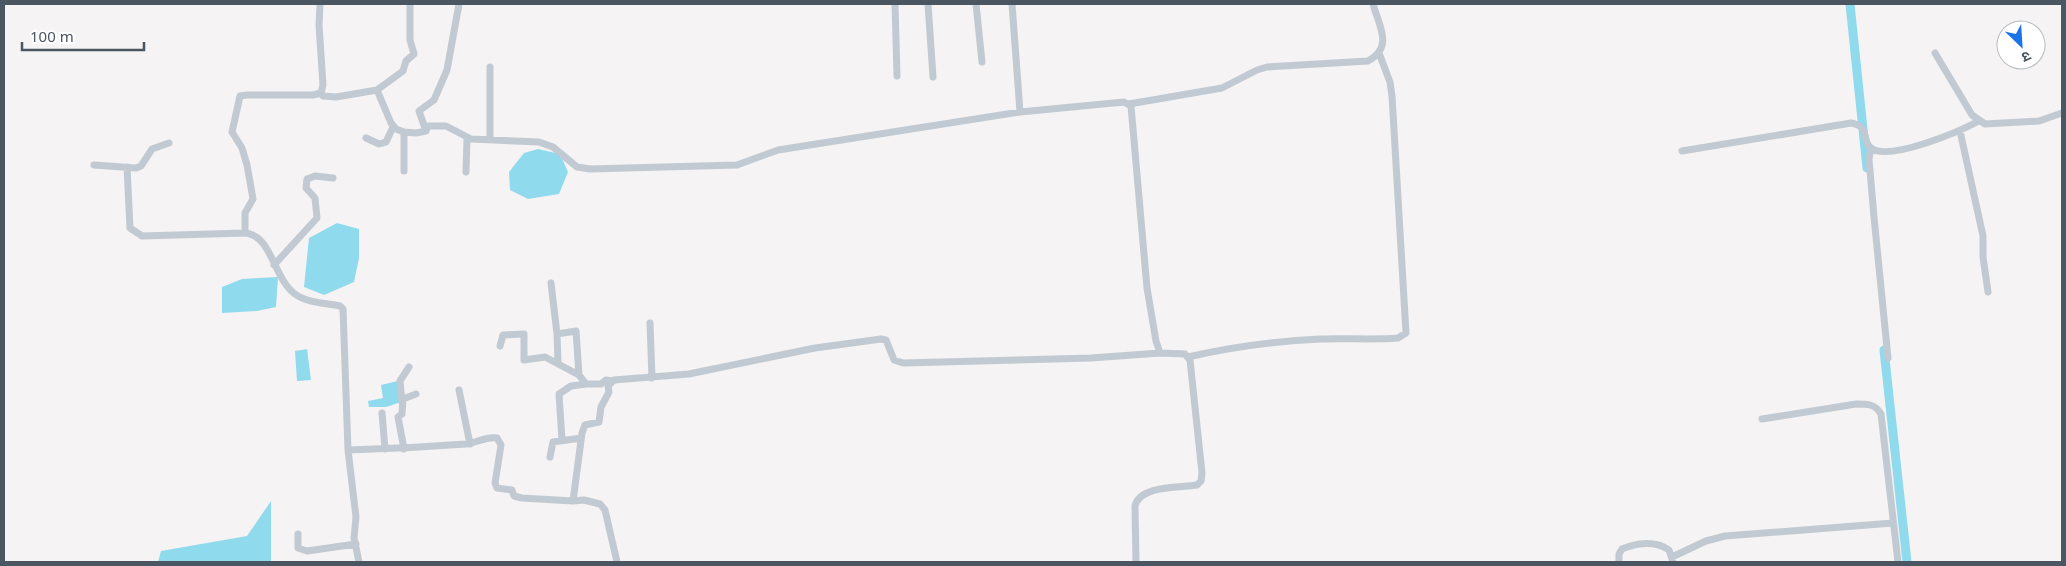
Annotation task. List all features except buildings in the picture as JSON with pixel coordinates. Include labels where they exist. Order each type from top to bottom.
[{"type":"street","points":[[320,4],[319,25],[324,85],[321,93]]},
{"type":"street","points":[[321,93],[323,96],[336,97],[377,90],[403,71],[406,61],[414,54],[410,40],[410,4]]},
{"type":"street","points":[[426,131],[419,111],[434,100],[446,70],[459,4]]},
{"type":"street","points":[[894,4],[897,76]]},
{"type":"street","points":[[928,4],[933,76]]},
{"type":"street","points":[[976,4],[982,62]]},
{"type":"street","points":[[1012,4],[1020,112]]},
{"type":"street","points":[[377,90],[393,127],[404,132],[420,133],[426,131],[428,126],[446,126],[467,138],[525,140],[548,144],[559,151],[571,163],[583,168],[729,166],[744,163],[763,154],[788,148],[1020,112],[1117,103],[1129,104],[1222,88],[1267,67],[1368,62],[1383,47],[1383,40],[1372,4]]},
{"type":"street","points":[[562,440],[559,394],[571,386],[601,384],[606,380],[689,374],[815,348],[881,339],[886,340],[894,360],[903,363],[1091,358],[1160,353],[1185,354],[1188,356],[1274,342],[1398,338],[1406,332],[1392,96],[1390,82],[1379,53]]},
{"type":"street","points":[[1935,53],[1972,115],[1985,124],[2039,121],[2062,113]]},
{"type":"street","points":[[490,67],[490,140]]},
{"type":"street","points":[[245,233],[245,214],[253,199],[242,148],[232,132],[240,96],[257,94],[313,95],[321,93]]},
{"type":"street","points":[[1129,104],[1132,110],[1147,288],[1156,342],[1160,353]]},
{"type":"street","points":[[1871,148],[1879,150],[1904,150],[1960,131],[1979,121]]},
{"type":"street","points":[[1682,151],[1845,124],[1854,123],[1862,128],[1871,148],[1869,159],[1888,358]]},
{"type":"street","points":[[366,138],[378,144],[386,142],[393,127]]},
{"type":"street","points":[[1960,131],[1983,236],[1984,268],[1988,292]]},
{"type":"street","points":[[404,132],[404,171]]},
{"type":"street","points":[[466,172],[467,138]]},
{"type":"street","points":[[94,165],[141,166],[152,149],[169,143]]},
{"type":"street","points":[[127,167],[130,228],[135,233],[142,236],[245,233],[258,236],[264,243],[286,286],[295,294],[305,299],[340,306],[343,309],[348,450],[356,517],[354,538],[359,562]]},
{"type":"street","points":[[274,265],[317,218],[315,198],[306,188],[307,179],[315,176],[333,178]]},
{"type":"street","points":[[551,283],[557,334],[558,364]]},
{"type":"street","points":[[650,323],[652,378]]},
{"type":"street","points":[[557,334],[576,332],[579,375]]},
{"type":"street","points":[[500,346],[503,335],[524,334],[524,360],[545,357],[579,375],[586,384]]},
{"type":"street","points":[[1136,562],[1136,499],[1155,491],[1197,485],[1201,481],[1202,473],[1190,360],[1188,356]]},
{"type":"street","points":[[404,449],[398,417],[402,414],[400,381],[409,367]]},
{"type":"street","points":[[573,501],[580,438],[585,425],[599,422],[601,407],[609,392],[608,386],[612,381]]},
{"type":"street","points":[[459,390],[470,444]]},
{"type":"street","points":[[402,402],[403,399],[416,394]]},
{"type":"street","points":[[1762,419],[1856,404],[1870,404],[1877,407],[1881,414],[1898,562]]},
{"type":"street","points":[[382,413],[385,449]]},
{"type":"street","points":[[348,450],[404,449],[470,444],[492,438],[500,441],[495,483],[497,488],[512,490],[514,496],[522,498],[595,502],[603,507],[617,562]]},
{"type":"street","points":[[550,457],[553,442],[580,438]]},
{"type":"street","points":[[1619,562],[1619,554],[1622,550],[1649,543],[1664,546],[1669,550],[1673,560],[1706,541],[1725,536],[1893,523]]},
{"type":"street","points":[[298,534],[298,548],[307,552],[356,544]]},
{"type":"water","points":[[538,149],[560,154],[568,172],[559,194],[528,199],[510,190],[509,172],[524,153]]},
{"type":"water","points":[[337,223],[359,229],[359,258],[354,282],[324,295],[304,287],[309,238]]},
{"type":"water","points":[[278,277],[276,307],[257,311],[222,313],[222,287],[242,279]]},
{"type":"water","points":[[307,349],[311,380],[297,381],[295,351]]},
{"type":"water","points":[[398,381],[401,402],[386,407],[369,407],[368,401],[383,398],[381,385]]},
{"type":"water","points":[[271,501],[271,562],[158,562],[161,551],[247,536]]},
{"type":"waterway","points":[[1850,4],[1867,168]]},
{"type":"waterway","points":[[1884,350],[1907,562]]}]
